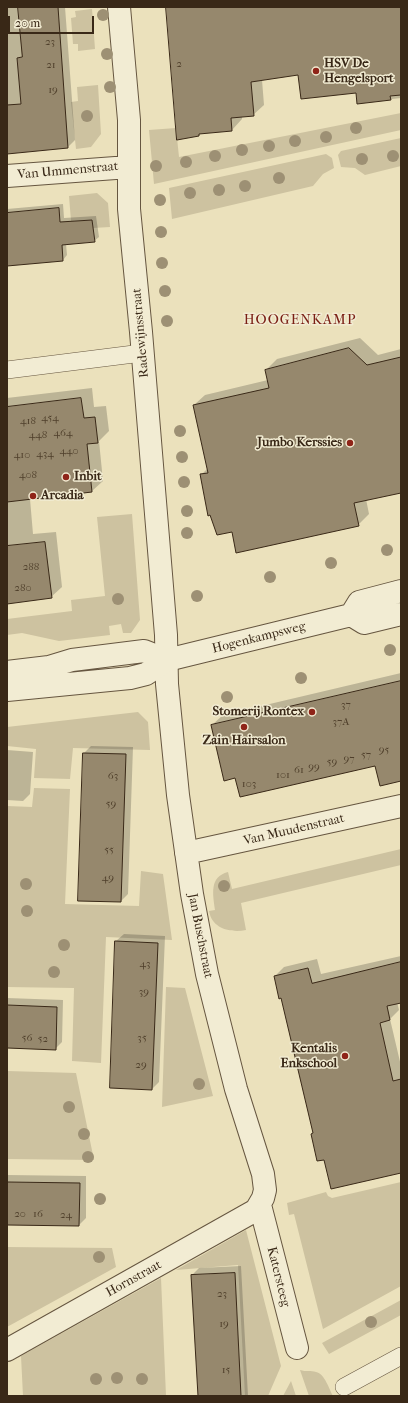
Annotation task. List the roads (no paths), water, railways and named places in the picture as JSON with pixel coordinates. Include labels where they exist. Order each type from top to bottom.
[{"type":"street","name":"Radewijnsstraat","points":[[119,7],[129,120],[129,209],[167,660]]},
{"type":"street","name":"Van Ummenstraat","points":[[7,176],[129,166]]},
{"type":"street","points":[[401,591],[359,602],[351,615],[364,623],[401,614]]},
{"type":"street","name":"Hogenkampsweg","points":[[7,690],[130,678],[146,674],[167,660],[351,615]]},
{"type":"street","points":[[7,672],[49,667],[72,660],[144,651],[167,660]]},
{"type":"street","name":"Jan Buschstraat","points":[[167,660],[172,735],[186,854],[203,952],[224,1045],[244,1118],[263,1174],[264,1190],[260,1205]]},
{"type":"street","name":"Van Muudenstraat","points":[[186,854],[401,806]]},
{"type":"street","name":"Katersteeg","points":[[260,1205],[297,1348]]},
{"type":"street","name":"Hornstraat","points":[[7,1350],[239,1220],[256,1210],[260,1205]]},
{"type":"lane","points":[[7,370],[142,353]]},
{"type":"lane","points":[[344,1387],[401,1356]]},
{"type":"place","name":"HSV De Hengelsport","points":[[316,71]]},
{"type":"place","name":"Jumbo Kerssies","points":[[350,443]]},
{"type":"place","name":"Inbit","points":[[66,477]]},
{"type":"place","name":"Arcadia","points":[[33,496]]},
{"type":"place","name":"Stomerij Rontex","points":[[312,712]]},
{"type":"place","name":"Zain Hairsalon","points":[[244,727]]},
{"type":"place","name":"Kentalis Enkschool","points":[[345,1056]]},
{"type":"district","name":"HOOGENKAMP","points":[[300,321]]}]
